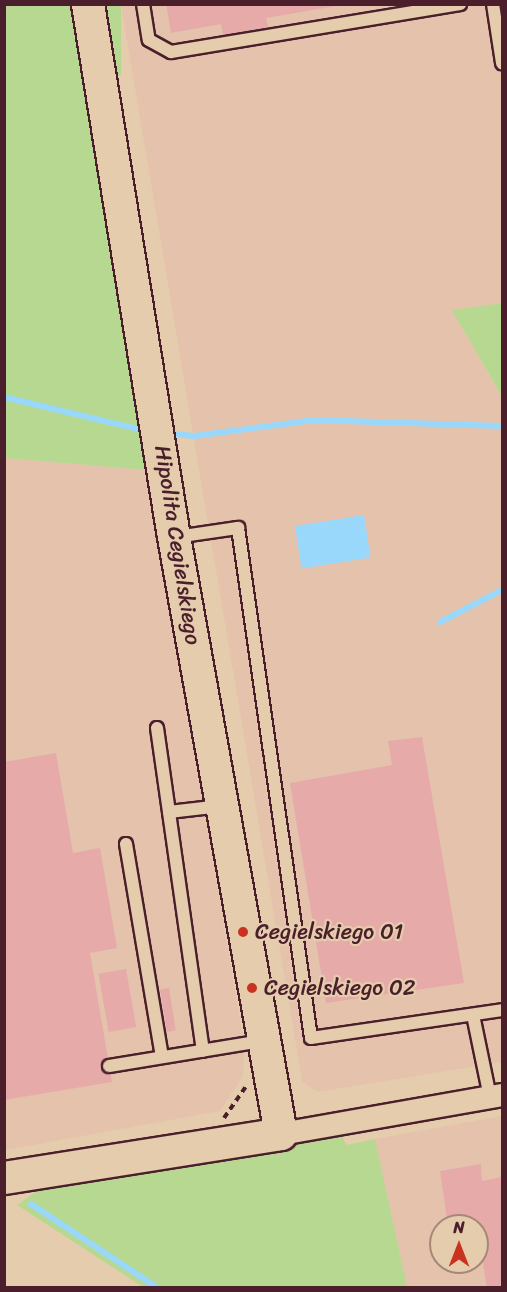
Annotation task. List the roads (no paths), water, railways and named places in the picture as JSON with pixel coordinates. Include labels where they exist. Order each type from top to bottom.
[{"type":"street","name":"Hipolita Cegielskiego","points":[[88,4],[174,537],[221,806],[255,1042],[280,1110],[281,1134]]},
{"type":"street","points":[[238,1140],[269,1084]]},
{"type":"street","points":[[4,1178],[281,1134],[496,1096]]},
{"type":"lane","points":[[143,4],[149,40],[171,52],[460,4]]},
{"type":"lane","points":[[493,4],[502,63]]},
{"type":"lane","points":[[174,537],[238,528],[311,1038],[502,1010]]},
{"type":"lane","points":[[157,728],[203,1051]]},
{"type":"lane","points":[[170,812],[221,806]]},
{"type":"lane","points":[[126,844],[162,1056]]},
{"type":"lane","points":[[473,1016],[496,1096]]},
{"type":"lane","points":[[109,1066],[255,1042]]},
{"type":"water","points":[[364,515],[371,557],[302,568],[295,526]]},
{"type":"waterway","points":[[4,397],[147,431]]},
{"type":"waterway","points":[[166,433],[194,436],[314,420],[502,426]]},
{"type":"waterway","points":[[440,622],[502,590]]},
{"type":"waterway","points":[[31,1204],[158,1288]]},
{"type":"place","name":"Cegielskiego 01","points":[[243,932]]},
{"type":"place","name":"Cegielskiego 02","points":[[252,988]]}]
